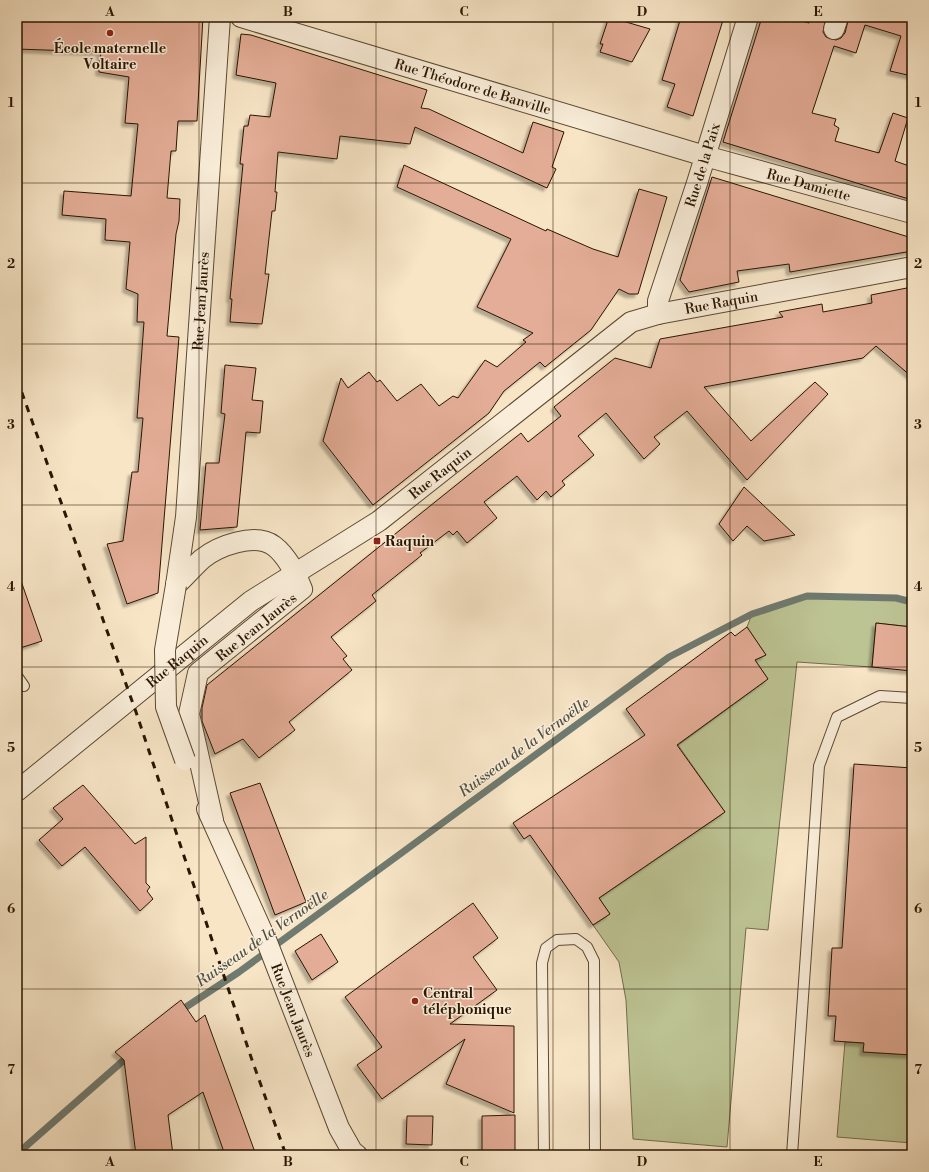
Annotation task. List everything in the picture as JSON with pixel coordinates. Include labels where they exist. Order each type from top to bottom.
[{"type":"street","name":"Rue Jean Jaurès","points":[[220,17],[186,517],[165,650],[166,707],[185,760],[270,949],[339,1128],[352,1152],[357,1155]]},
{"type":"street","name":"Rue Théodore de Banville","points":[[241,17],[705,156]]},
{"type":"street","name":"Rue de la Paix","points":[[658,314],[658,301],[748,17]]},
{"type":"street","name":"Rue Damiette","points":[[705,156],[912,213]]},
{"type":"street","name":"Rue Raquin","points":[[17,791],[251,601],[379,521],[631,322],[658,314],[912,267]]},
{"type":"street","name":"Rue Jean Jaurès","points":[[176,585],[203,558],[232,543],[256,541],[273,546],[296,573],[302,589],[198,674],[189,714],[212,820]]},
{"type":"lane","points":[[17,676],[24,686]]},
{"type":"lane","points":[[792,1155],[819,766],[837,717],[880,696],[912,698]]},
{"type":"lane","points":[[544,1155],[542,963],[546,948],[557,940],[576,939],[587,947],[594,961],[595,1155]]},
{"type":"green space","points":[[807,596],[896,598],[912,602],[912,627],[876,623],[872,667],[797,662],[768,930],[746,928],[727,1147],[633,1139],[626,1000],[619,962],[593,925],[610,914],[599,898],[725,812],[678,745],[768,679],[755,660],[766,655],[747,627],[752,614]]},
{"type":"green space","points":[[845,1042],[864,1043],[864,1052],[912,1055],[912,1143],[837,1137]]},
{"type":"building","points":[[17,17],[203,17],[197,121],[178,121],[176,151],[171,151],[167,198],[180,199],[167,336],[179,337],[158,593],[127,604],[107,544],[123,541],[132,472],[138,472],[143,418],[137,418],[144,322],[137,322],[138,294],[126,289],[130,242],[105,240],[106,219],[62,215],[64,191],[131,196],[138,124],[125,123],[129,77],[99,72],[101,52],[17,49]]},
{"type":"building","points":[[609,17],[650,29],[632,62],[600,52],[603,44],[600,44]]},
{"type":"building","points":[[681,17],[724,17],[693,116],[667,107],[675,84],[662,80]]},
{"type":"building","points":[[762,17],[786,17],[809,23],[811,17],[826,17],[823,32],[826,37],[836,40],[841,38],[845,33],[849,17],[912,17],[912,76],[890,71],[901,36],[865,25],[856,53],[834,46],[812,113],[836,119],[834,125],[839,128],[835,141],[879,153],[893,113],[908,118],[895,161],[912,167],[912,200],[723,142]]},
{"type":"building","points":[[241,34],[251,35],[427,90],[421,108],[429,109],[523,153],[533,122],[564,132],[552,167],[556,169],[547,188],[415,127],[410,144],[340,136],[337,159],[278,152],[275,192],[277,192],[275,211],[272,211],[265,274],[269,274],[262,324],[230,322],[232,299],[230,299],[243,164],[240,164],[244,126],[248,126],[250,115],[270,117],[276,83],[236,75]]},
{"type":"building","points":[[404,165],[546,231],[547,229],[593,249],[618,257],[639,189],[667,197],[638,294],[629,294],[619,289],[591,330],[545,367],[540,362],[504,391],[489,413],[373,505],[323,441],[341,378],[348,388],[369,372],[377,382],[380,380],[397,401],[421,384],[439,406],[453,396],[458,398],[485,360],[497,367],[526,342],[523,340],[533,333],[477,307],[511,239],[397,187]]},
{"type":"building","points":[[712,177],[912,238],[912,251],[790,272],[789,264],[737,271],[739,282],[689,292],[680,280]]},
{"type":"building","points":[[912,287],[912,377],[876,346],[863,358],[704,387],[751,441],[815,382],[828,394],[747,480],[687,411],[654,437],[660,444],[644,459],[606,413],[578,436],[594,455],[562,481],[565,485],[551,497],[546,491],[537,500],[517,476],[484,502],[497,518],[467,543],[457,531],[453,535],[449,531],[420,553],[422,555],[372,595],[376,601],[331,637],[347,656],[343,659],[352,670],[289,722],[295,730],[259,758],[243,739],[215,754],[202,721],[202,708],[207,685],[521,433],[528,442],[561,416],[554,407],[615,358],[651,368],[660,339],[783,317],[779,312],[822,304],[823,312],[872,303],[871,295]]},
{"type":"building","points":[[225,365],[256,368],[252,400],[263,401],[260,433],[246,432],[237,527],[200,530],[206,463],[219,463],[225,414],[221,413]]},
{"type":"building","points":[[744,487],[795,535],[764,541],[747,526],[733,541],[719,524]]},
{"type":"building","points":[[17,578],[20,578],[42,641],[17,649]]},
{"type":"building","points":[[876,623],[912,627],[912,671],[872,667]]},
{"type":"building","points":[[747,627],[766,655],[755,660],[768,679],[677,745],[725,812],[599,898],[610,914],[593,925],[530,835],[524,839],[513,823],[645,735],[626,709],[731,632],[735,636]]},
{"type":"building","points":[[854,764],[912,768],[912,1055],[863,1052],[864,1043],[834,1041],[836,1016],[828,1016],[832,948],[842,948]]},
{"type":"building","points":[[260,783],[306,902],[275,915],[230,793]]},
{"type":"building","points":[[83,785],[135,844],[146,837],[146,883],[150,887],[147,891],[153,899],[140,911],[85,847],[62,866],[39,840],[63,819],[53,808]]},
{"type":"building","name":"Central téléphonique","points":[[473,903],[498,938],[473,957],[497,990],[450,1024],[514,1026],[514,1113],[446,1084],[465,1039],[382,1099],[357,1065],[382,1047],[345,997]]},
{"type":"building","points":[[321,934],[338,962],[312,980],[295,951]]},
{"type":"building","points":[[181,1000],[196,1022],[205,1015],[256,1155],[225,1155],[203,1092],[168,1115],[173,1155],[136,1155],[124,1060],[115,1052]]},
{"type":"building","points":[[515,1115],[515,1152],[482,1152],[482,1116]]},
{"type":"building","points":[[407,1116],[433,1116],[432,1145],[406,1144]]},
{"type":"waterway","name":"Ruisseau de la Vernoëlle","points":[[186,1007],[239,972],[669,657],[752,614],[807,596],[896,598],[912,602]]},
{"type":"waterway","name":"Ruisseau de la Vernoëlle","points":[[17,1154],[124,1060]]},
{"type":"railway","points":[[17,379],[136,712],[252,1060],[286,1155]]},
{"type":"place","name":"École maternelle Voltaire","points":[[110,33]]},
{"type":"place","name":"Raquin","points":[[377,541]]},
{"type":"place","name":"Central téléphonique","points":[[415,1001]]}]
